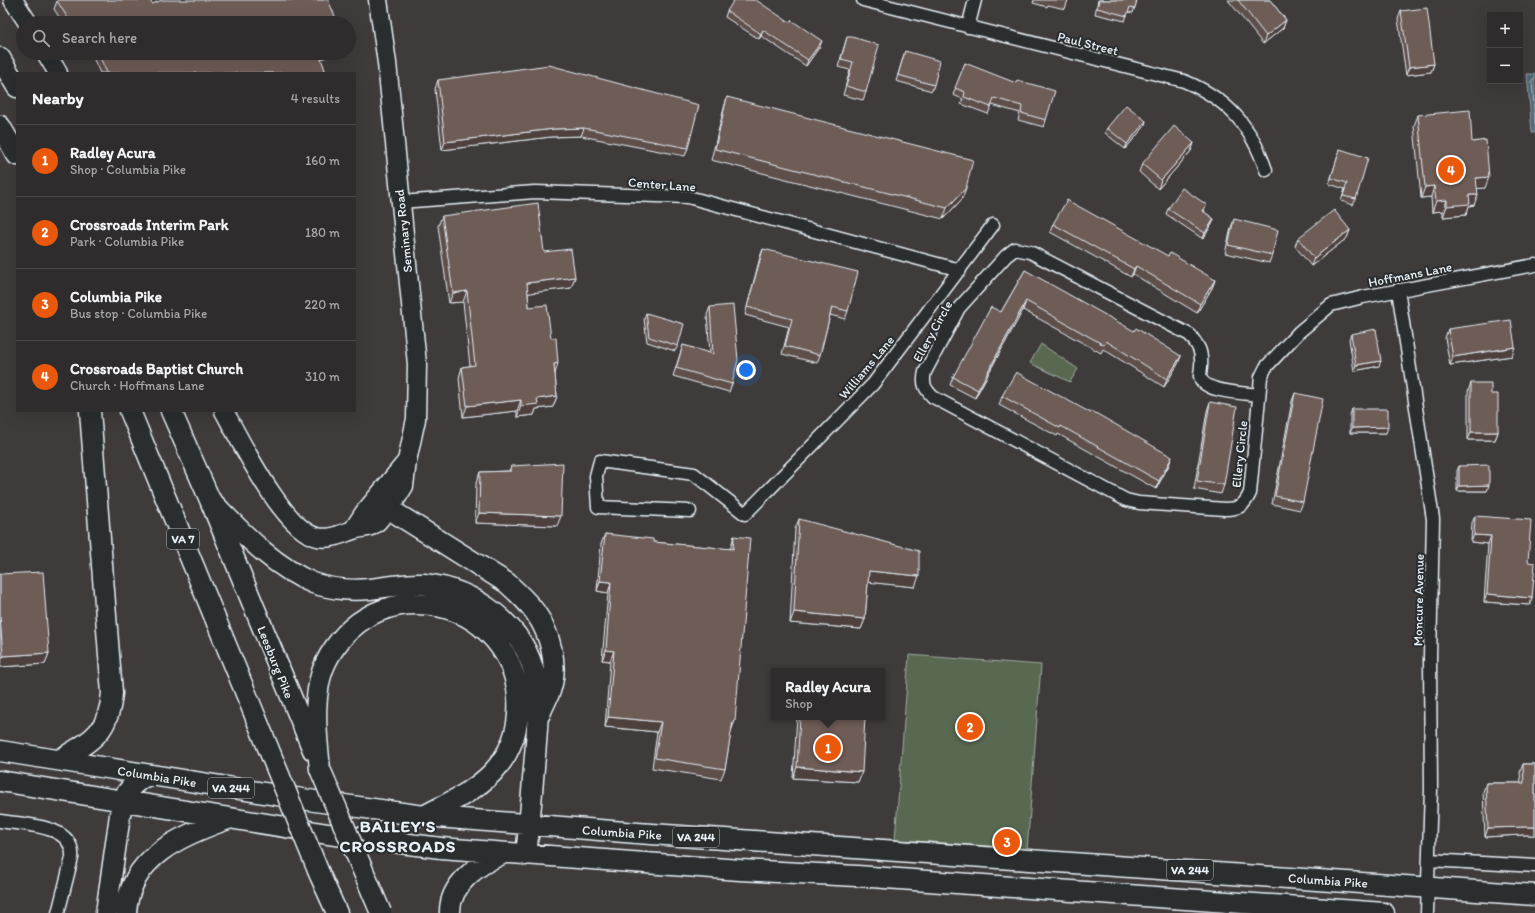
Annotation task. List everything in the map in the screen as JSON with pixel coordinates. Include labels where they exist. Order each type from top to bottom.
[{"type":"main road","points":[[0,58],[16,85]]},
{"type":"main road","points":[[0,126],[16,153]]},
{"type":"main road","points":[[59,760],[82,747],[96,735],[107,719],[112,693],[90,412]]},
{"type":"main road","name":"VA 7","points":[[130,412],[319,873],[328,912]]},
{"type":"main road","name":"Leesburg Pike","points":[[171,412],[210,500],[320,769],[381,913]]},
{"type":"main road","points":[[210,500],[256,545],[276,562],[294,574],[314,583],[332,587],[369,590],[400,585],[423,584],[446,588],[461,593],[488,607],[505,622],[521,642],[530,662],[535,676],[538,697],[526,855]]},
{"type":"main road","points":[[389,509],[507,583],[522,597],[535,613],[547,635],[552,653],[554,672],[550,691],[537,719]]},
{"type":"main road","points":[[320,769],[315,715],[320,678],[327,659],[338,642],[365,618],[382,609],[400,604],[418,603],[438,606],[456,612],[474,621],[484,629],[495,640],[506,656],[513,673],[518,692],[519,710],[516,732],[511,747],[499,765],[485,780],[455,800],[424,816]]},
{"type":"main road","name":"Columbia Pike","points":[[0,751],[315,802],[424,816],[529,825],[1535,895]]},
{"type":"main road","points":[[106,913],[122,801],[138,780],[148,775]]},
{"type":"main road","name":"VA 244","points":[[0,781],[388,842],[502,854],[732,870],[909,880],[1384,913]]},
{"type":"main road","points":[[126,913],[127,904],[136,879],[142,869],[157,854],[166,846],[194,832],[230,818]]},
{"type":"main road","points":[[450,913],[454,894],[462,883],[482,864],[502,854]]},
{"type":"street","points":[[13,0],[23,16]]},
{"type":"street","name":"Seminary Road","points":[[225,412],[249,457],[280,506],[296,526],[309,535],[319,538],[328,538],[374,525],[389,509],[404,486],[407,461],[416,419],[417,364],[386,55],[378,0]]},
{"type":"street","name":"Paul Street","points":[[863,0],[1176,79],[1196,86],[1216,97],[1233,111],[1248,129],[1259,149],[1266,170]]},
{"type":"street","points":[[968,27],[974,0]]},
{"type":"street","points":[[50,60],[57,72]]},
{"type":"street","name":"Center Lane","points":[[400,202],[535,192],[688,197],[960,270]]},
{"type":"street","name":"Williams Lane","points":[[690,511],[598,507],[596,476],[600,461],[694,474],[745,514],[873,384],[994,225]]},
{"type":"street","name":"Ellery Circle","points":[[1260,395],[1214,389],[1204,384],[1200,376],[1200,348],[1190,335],[1030,252],[1015,249],[1006,256],[959,308],[925,372],[923,381],[925,388],[933,397],[1126,500],[1139,503],[1236,509],[1246,502],[1250,493],[1262,378],[1266,367],[1299,332]]},
{"type":"street","name":"Hoffmans Lane","points":[[1299,332],[1331,305],[1363,297],[1535,264]]},
{"type":"street","name":"Moncure Avenue","points":[[1398,290],[1432,519],[1433,553],[1430,658],[1431,789],[1427,913]]},
{"type":"street","name":"Seminary Road","points":[[353,530],[364,513],[407,461]]},
{"type":"street","points":[[0,822],[55,831],[64,836],[70,843],[72,858],[58,913]]},
{"type":"street","points":[[1429,860],[1535,866]]},
{"type":"green space","points":[[1041,344],[1078,369],[1070,382],[1030,363]]},
{"type":"green space","points":[[909,655],[1041,665],[1027,851],[895,840]]},
{"type":"water","points":[[1527,74],[1535,74],[1535,133],[1532,133]]},
{"type":"building","points":[[150,0],[152,4],[162,0],[328,0],[335,16],[67,16],[57,1]]},
{"type":"building","points":[[734,0],[756,0],[790,23],[791,20],[822,41],[808,60],[763,30],[761,34],[727,11]]},
{"type":"building","points":[[1099,0],[1137,0],[1135,8],[1130,7],[1127,16],[1097,8]]},
{"type":"building","points":[[1238,0],[1270,0],[1286,20],[1266,36]]},
{"type":"building","points":[[1427,8],[1434,64],[1409,67],[1401,11]]},
{"type":"building","points":[[847,37],[852,37],[879,45],[866,92],[846,86],[853,62],[841,59]]},
{"type":"building","points":[[905,51],[940,61],[934,85],[898,75]]},
{"type":"building","points":[[101,60],[321,60],[326,72],[107,72]]},
{"type":"building","points":[[965,63],[1016,83],[1017,80],[1055,91],[1046,120],[1021,113],[1022,106],[994,98],[991,107],[964,97],[965,92],[955,88]]},
{"type":"building","points":[[549,65],[699,105],[688,148],[584,128],[554,129],[445,142],[438,80]]},
{"type":"building","points":[[727,97],[973,160],[966,188],[947,208],[715,149]]},
{"type":"building","points":[[1126,105],[1146,121],[1127,144],[1107,128]]},
{"type":"building","points":[[1470,110],[1472,142],[1486,140],[1489,177],[1476,178],[1478,195],[1469,195],[1470,204],[1447,206],[1447,200],[1436,201],[1434,186],[1425,187],[1418,115]]},
{"type":"building","points":[[1174,126],[1194,143],[1161,180],[1142,164]]},
{"type":"building","points":[[1340,149],[1368,158],[1356,199],[1343,196],[1347,183],[1331,178]]},
{"type":"building","points":[[1182,188],[1207,205],[1203,211],[1214,219],[1205,233],[1168,209]]},
{"type":"building","points":[[1067,200],[1168,256],[1170,253],[1215,280],[1200,304],[1136,266],[1134,269],[1053,224]]},
{"type":"building","points":[[538,203],[544,252],[571,249],[575,277],[527,283],[529,307],[547,305],[551,338],[556,338],[558,363],[554,364],[557,396],[537,399],[538,404],[521,406],[521,400],[467,406],[462,367],[475,365],[467,291],[453,293],[442,216]]},
{"type":"building","points":[[1334,210],[1350,230],[1314,258],[1298,238]]},
{"type":"building","points":[[1234,219],[1278,230],[1272,255],[1228,245]]},
{"type":"building","points":[[763,249],[858,272],[848,311],[832,307],[820,355],[785,346],[792,319],[747,307]]},
{"type":"building","points":[[1025,270],[1134,331],[1136,328],[1181,356],[1167,379],[1106,341],[1104,345],[1026,301],[978,390],[953,377],[991,307],[1001,312]]},
{"type":"building","points":[[733,305],[738,360],[732,384],[676,368],[683,345],[713,354],[710,307]]},
{"type":"building","points":[[646,313],[684,324],[678,346],[649,337]]},
{"type":"building","points":[[1511,320],[1515,347],[1453,357],[1448,329]]},
{"type":"building","points":[[1376,329],[1381,361],[1356,365],[1351,334]]},
{"type":"building","points":[[1016,372],[1091,413],[1092,411],[1172,457],[1159,481],[1061,426],[1060,428],[1002,396]]},
{"type":"building","points":[[1471,383],[1491,383],[1491,394],[1498,394],[1498,432],[1471,432]]},
{"type":"building","points":[[1295,393],[1323,399],[1303,502],[1275,496]]},
{"type":"building","points":[[1210,402],[1237,407],[1224,485],[1197,481]]},
{"type":"building","points":[[1352,409],[1388,409],[1388,427],[1352,428]]},
{"type":"building","points":[[563,463],[561,516],[479,513],[480,472],[511,471],[511,466]]},
{"type":"building","points":[[1489,465],[1489,485],[1459,486],[1459,466]]},
{"type":"building","points":[[1475,516],[1531,520],[1528,562],[1535,563],[1532,598],[1487,594],[1491,536],[1474,535]]},
{"type":"building","points":[[799,519],[919,551],[919,576],[869,571],[865,619],[794,612]]},
{"type":"building","points":[[605,534],[653,539],[653,542],[733,549],[734,536],[750,538],[735,721],[733,721],[725,769],[655,758],[661,722],[608,717],[614,651],[606,650],[611,582],[600,581]]},
{"type":"building","points":[[43,572],[49,653],[3,656],[0,617],[0,574]]},
{"type":"building","points":[[800,720],[865,720],[862,772],[797,767]]},
{"type":"building","points":[[1523,764],[1535,764],[1535,827],[1488,828],[1486,783],[1524,783]]},
{"type":"place","name":"Crossroads Baptist Church","points":[[1451,170]]},
{"type":"place","name":"Crossroads Interim Park","points":[[970,727]]},
{"type":"place","name":"Radley Acura","points":[[828,748]]},
{"type":"place","name":"Columbia Pike","points":[[1007,842]]},
{"type":"district","name":"BAILEY'S CROSSROADS","points":[[398,836]]}]
